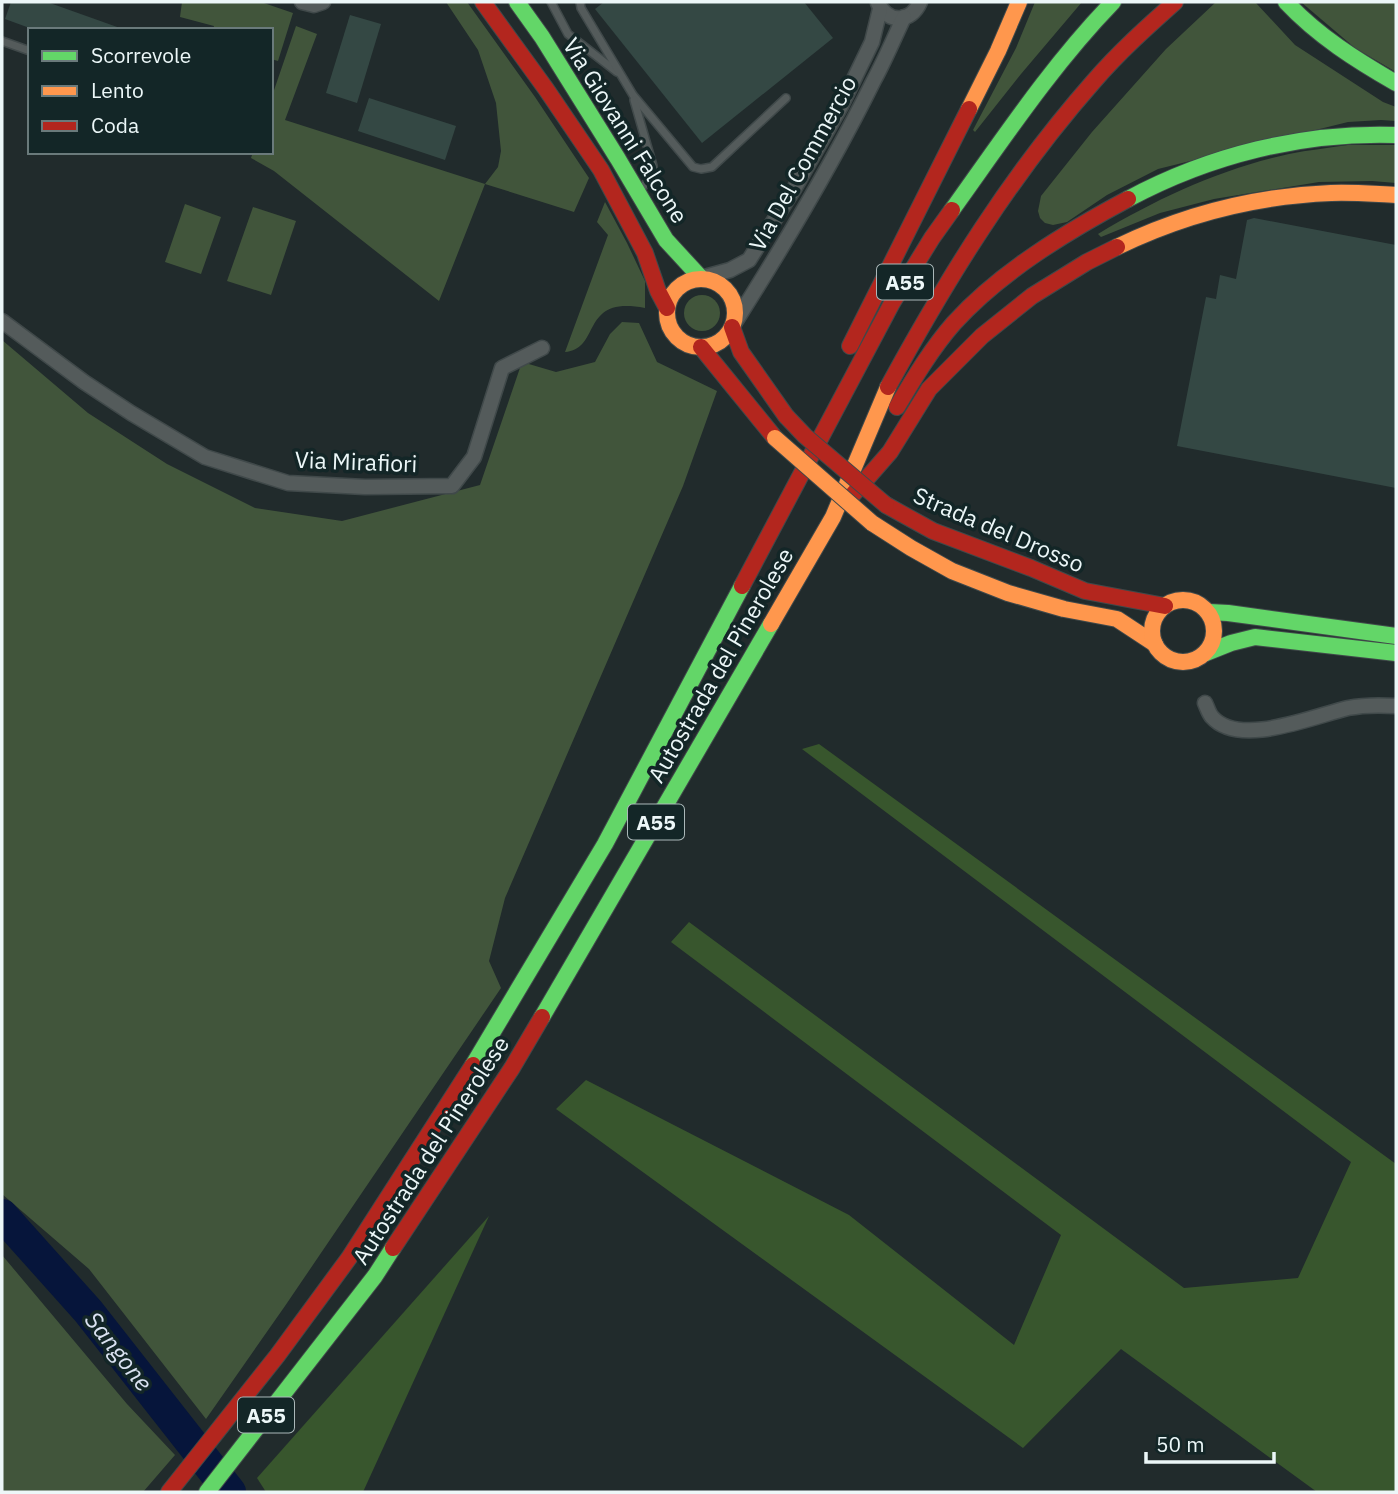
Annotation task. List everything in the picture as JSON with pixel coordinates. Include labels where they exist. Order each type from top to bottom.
[{"type":"main road","name":"Via Giovanni Falcone","points":[[483,2],[601,170],[645,253],[667,308],[668,323],[677,337],[701,347]]},
{"type":"main road","name":"Via Giovanni Falcone","points":[[517,2],[542,37],[666,240],[701,278],[714,281],[731,296],[735,317],[732,327]]},
{"type":"main road","points":[[843,361],[998,51],[1019,2]]},
{"type":"main road","name":"Autostrada del Pinerolese","points":[[169,1492],[277,1356],[349,1258],[459,1087],[604,844],[892,303],[932,237],[1026,107],[1085,32],[1114,2]]},
{"type":"main road","name":"Autostrada del Pinerolese","points":[[207,1492],[375,1276],[512,1068],[833,517],[883,397],[930,311],[974,239],[1009,188],[1095,80],[1175,2]]},
{"type":"main road","points":[[1286,2],[1321,35],[1396,83]]},
{"type":"main road","points":[[833,517],[915,378],[947,331],[1004,277],[1078,228],[1130,198],[1192,169],[1253,149],[1312,138],[1366,133],[1396,135]]},
{"type":"main road","points":[[833,517],[889,452],[933,384],[955,360],[1014,309],[1078,266],[1153,230],[1232,206],[1308,195],[1396,195]]},
{"type":"main road","points":[[667,308],[678,287],[701,278]]},
{"type":"main road","points":[[701,347],[719,341],[732,327]]},
{"type":"main road","name":"Strada del Drosso","points":[[732,327],[741,352],[786,416],[804,436],[886,505],[933,531],[1085,591],[1165,606]]},
{"type":"main road","name":"Strada del Drosso","points":[[701,347],[775,438],[872,523],[952,572],[1031,600],[1117,618],[1155,644]]},
{"type":"main road","points":[[739,590],[832,384]]},
{"type":"main road","points":[[1206,653],[1214,637],[1213,621],[1202,606],[1184,599],[1174,601],[1158,612],[1152,628],[1155,644],[1165,657],[1181,662],[1255,637],[1396,653]]},
{"type":"main road","points":[[1209,612],[1396,636]]},
{"type":"street","points":[[302,2],[314,5],[323,2]]},
{"type":"street","points":[[879,5],[884,14],[896,18],[913,12],[920,2]]},
{"type":"street","name":"Via Del Commercio","points":[[701,278],[730,270],[749,260],[794,189],[841,106],[872,42],[879,5]]},
{"type":"street","name":"Via Del Commercio","points":[[732,327],[810,199],[869,90],[904,17]]},
{"type":"street","name":"Via Mirafiori","points":[[2,321],[84,382],[205,457],[288,483],[365,487],[452,486],[474,457],[502,368],[542,348]]},
{"type":"street","points":[[1205,703],[1212,717],[1226,726],[1264,731],[1350,708],[1396,706]]},
{"type":"lane","points":[[551,2],[568,34],[621,74]]},
{"type":"lane","points":[[580,2],[581,8],[633,95],[693,167],[712,167],[786,98]]},
{"type":"lane","points":[[2,41],[28,50]]},
{"type":"lane","points":[[633,95],[653,166],[653,176],[638,192]]},
{"type":"green space","points":[[182,2],[261,2],[293,13],[278,61],[273,60],[273,28],[214,28],[180,17]]},
{"type":"green space","points":[[446,2],[467,2],[589,178],[574,212],[485,184],[498,167],[501,151],[496,103],[478,50]]},
{"type":"green space","points":[[1035,2],[1082,2],[975,132],[973,130],[1016,48]]},
{"type":"green space","points":[[1216,2],[1257,2],[1295,45],[1383,102],[1396,107],[1396,121],[1348,122],[1158,169],[1107,195],[1067,222],[1053,225],[1045,223],[1038,211],[1041,196],[1092,132],[1166,49]]},
{"type":"green space","points":[[1301,2],[1396,2],[1396,72],[1355,48]]},
{"type":"green space","points":[[296,26],[317,34],[285,120],[485,184],[439,301],[274,171],[251,158],[252,154],[273,154],[273,93]]},
{"type":"green space","points":[[1348,145],[1396,145],[1396,183],[1319,182],[1214,199],[1160,213],[1101,237],[1098,234],[1144,208],[1215,176],[1289,154]]},
{"type":"green space","points":[[605,202],[645,281],[645,308],[624,306],[610,309],[600,315],[584,342],[576,349],[565,352],[608,235],[597,222]]},
{"type":"green space","points":[[185,204],[221,217],[201,274],[165,262]]},
{"type":"green space","points":[[253,207],[296,221],[271,295],[227,281]]},
{"type":"green space","points":[[702,295],[714,301],[720,313],[714,325],[702,331],[690,325],[684,313],[690,301]]},
{"type":"green space","points":[[622,322],[639,323],[657,362],[717,391],[683,486],[505,898],[489,961],[501,988],[206,1419],[89,1269],[2,1194],[2,340],[88,413],[167,464],[255,508],[342,521],[480,485],[522,362],[556,372],[595,362],[610,334]]},
{"type":"green space","points":[[819,744],[1396,1164],[1396,1492],[1317,1492],[1121,1349],[1023,1448],[556,1109],[586,1080],[849,1215],[1014,1345],[1061,1235],[671,942],[689,922],[1184,1288],[1298,1278],[1351,1162],[802,749]]},
{"type":"green space","points":[[489,1216],[363,1492],[266,1492],[257,1478]]},
{"type":"green space","points":[[2,1255],[127,1404],[175,1455],[143,1492],[2,1492]]},
{"type":"building","points":[[11,2],[47,2],[120,28],[30,28],[5,19]]},
{"type":"building","points":[[604,2],[804,2],[833,38],[702,143],[595,9]]},
{"type":"building","points":[[350,15],[381,24],[357,103],[326,93]]},
{"type":"building","points":[[369,98],[456,126],[445,160],[358,131]]},
{"type":"building","points":[[1254,218],[1396,245],[1396,488],[1177,446],[1206,297],[1216,299],[1220,275],[1236,279],[1247,220]]},
{"type":"waterway","name":"Sangone","points":[[2,1215],[88,1311],[230,1492]]},
{"type":"traffic: fast","points":[[517,2],[542,37],[666,240],[701,278]]},
{"type":"traffic: fast","points":[[952,210],[1069,51],[1113,2]]},
{"type":"traffic: fast","points":[[1286,2],[1338,47],[1396,83]]},
{"type":"traffic: fast","points":[[1128,199],[1191,170],[1258,149],[1326,138],[1396,135]]},
{"type":"traffic: fast","points":[[473,1065],[605,844],[742,586]]},
{"type":"traffic: fast","points":[[1209,612],[1396,636]]},
{"type":"traffic: fast","points":[[542,1017],[771,624]]},
{"type":"traffic: fast","points":[[1206,653],[1255,637],[1396,653]]},
{"type":"traffic: fast","points":[[207,1492],[375,1276],[393,1248]]},
{"type":"traffic: slow","points":[[969,109],[1019,2]]},
{"type":"traffic: slow","points":[[1117,247],[1168,225],[1248,203],[1331,193],[1396,195]]},
{"type":"traffic: slow","points":[[701,279],[714,282],[725,289],[732,300],[735,313],[732,326],[725,337],[714,344],[701,347],[688,344],[677,337],[670,326],[667,313],[670,300],[677,289],[688,282],[701,279]]},
{"type":"traffic: slow","points":[[771,624],[833,517],[888,387]]},
{"type":"traffic: slow","points":[[775,438],[872,523]]},
{"type":"traffic: slow","points":[[872,523],[952,571],[1008,593],[1064,609],[1117,619],[1155,644]]},
{"type":"traffic: slow","points":[[1177,600],[1189,600],[1205,609],[1212,619],[1214,631],[1212,643],[1205,653],[1189,662],[1177,662],[1166,657],[1157,648],[1152,637],[1152,625],[1157,614],[1166,605],[1177,600]]},
{"type":"traffic: jam","points":[[483,2],[601,170],[645,253],[667,308]]},
{"type":"traffic: jam","points":[[888,387],[982,228],[1035,153],[1104,70],[1175,2]]},
{"type":"traffic: jam","points":[[850,346],[969,109]]},
{"type":"traffic: jam","points":[[897,407],[938,343],[972,304],[1036,254],[1128,199]]},
{"type":"traffic: jam","points":[[742,586],[892,303],[952,210]]},
{"type":"traffic: jam","points":[[848,500],[890,452],[929,389],[982,336],[1032,296],[1117,247]]},
{"type":"traffic: jam","points":[[732,327],[741,352],[786,416]]},
{"type":"traffic: jam","points":[[701,347],[775,438]]},
{"type":"traffic: jam","points":[[786,416],[805,436],[886,505]]},
{"type":"traffic: jam","points":[[886,505],[933,531],[1085,591],[1165,606]]},
{"type":"traffic: jam","points":[[393,1248],[512,1068],[542,1017]]},
{"type":"traffic: jam","points":[[169,1492],[277,1356],[349,1258],[473,1065]]}]
